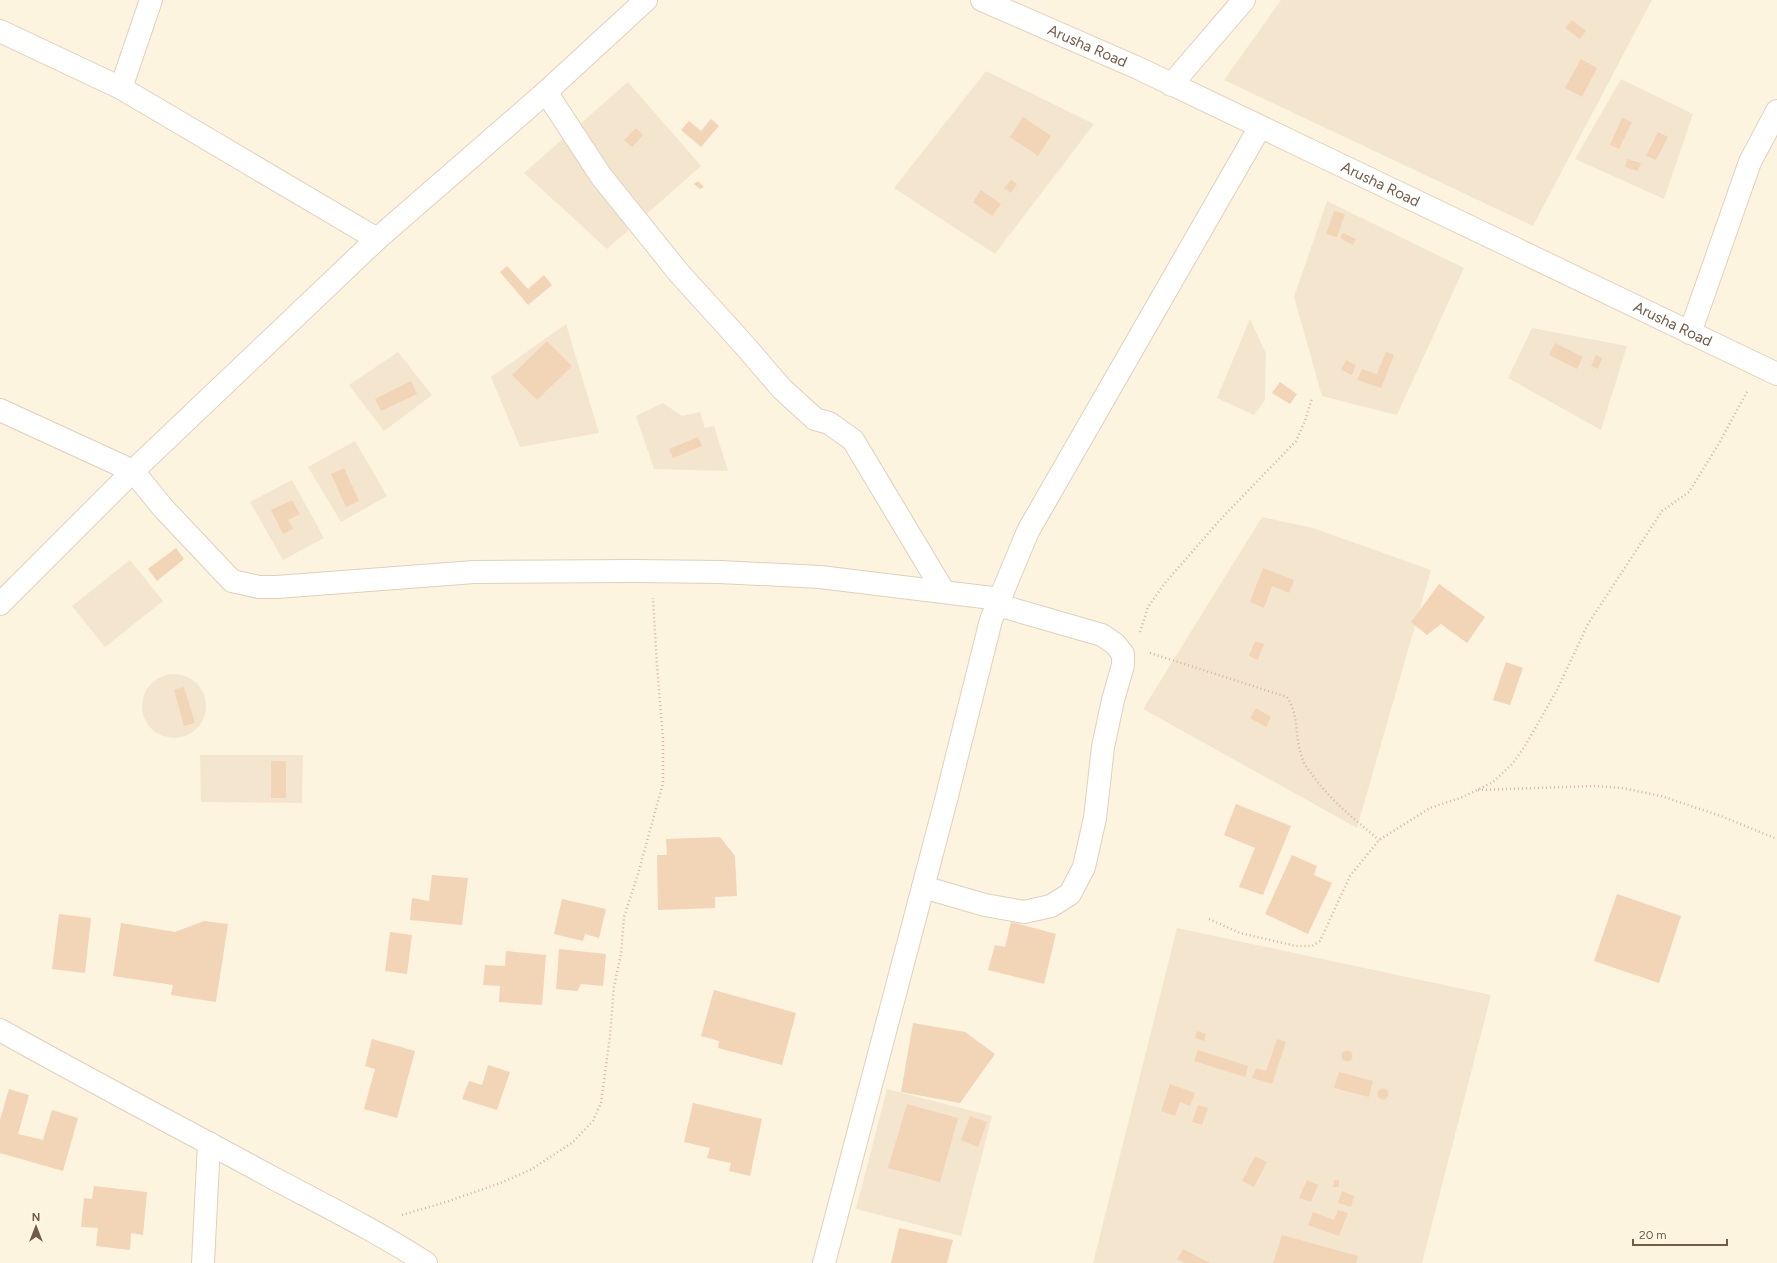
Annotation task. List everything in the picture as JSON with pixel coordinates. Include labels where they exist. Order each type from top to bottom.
[{"type":"street","points":[[121,88],[151,0]]},
{"type":"street","points":[[0,604],[133,472],[377,239],[546,92],[646,0]]},
{"type":"street","name":"Arusha Road","points":[[982,0],[1171,84],[1769,370]]},
{"type":"street","points":[[1171,84],[1244,0]]},
{"type":"street","points":[[0,31],[121,88],[377,239]]},
{"type":"street","points":[[546,92],[601,176],[678,273],[746,347],[782,389],[815,419],[830,423],[853,440],[944,592]]},
{"type":"street","points":[[1690,333],[1750,162],[1777,110]]},
{"type":"street","points":[[824,1263],[924,886],[991,620],[1028,531],[1260,127]]},
{"type":"street","points":[[0,410],[133,472],[164,509],[232,581],[259,587],[277,587],[474,572],[652,571],[820,577],[944,592],[999,602],[1102,635],[1124,647],[1123,665],[1113,700],[1103,747],[1095,818],[1084,867],[1070,894],[1051,906],[1024,912],[985,905],[924,886]]},
{"type":"street","points":[[0,1030],[364,1227],[426,1263]]},
{"type":"street","points":[[203,1263],[209,1143]]},
{"type":"path","points":[[1209,919],[1240,933],[1296,946],[1312,946],[1320,940],[1350,876],[1379,840],[1430,808],[1464,797],[1493,782],[1513,763],[1525,746],[1558,690],[1588,624],[1662,512],[1689,492],[1718,445],[1769,370]]},
{"type":"path","points":[[1312,398],[1305,421],[1296,441],[1196,546],[1148,606],[1124,647],[1149,652],[1288,697],[1293,705],[1297,734],[1303,760],[1330,797],[1379,840]]},
{"type":"path","points":[[364,1227],[449,1201],[503,1182],[532,1168],[573,1142],[593,1121],[601,1103],[610,1036],[611,1008],[621,954],[624,917],[638,874],[663,783],[663,739],[654,628],[652,571]]},
{"type":"path","points":[[1477,790],[1595,786],[1622,788],[1661,796],[1721,816],[1777,839]]},
{"type":"shaded area","points":[[1281,0],[1652,0],[1533,226],[1224,80]]},
{"type":"shaded area","points":[[986,71],[1094,124],[995,254],[894,188]]},
{"type":"shaded area","points":[[1621,79],[1693,114],[1664,199],[1575,159]]},
{"type":"shaded area","points":[[628,82],[701,166],[607,249],[524,173]]},
{"type":"shaded area","points":[[1327,201],[1464,268],[1397,415],[1322,396],[1294,297]]},
{"type":"shaded area","points":[[1250,319],[1266,354],[1265,400],[1254,415],[1217,398]]},
{"type":"shaded area","points":[[566,324],[599,433],[520,447],[491,377]]},
{"type":"shaded area","points":[[1532,328],[1627,346],[1601,430],[1508,378]]},
{"type":"shaded area","points":[[398,352],[432,395],[384,431],[349,385]]},
{"type":"shaded area","points":[[663,403],[682,416],[700,412],[705,428],[714,426],[728,471],[654,469],[636,416]]},
{"type":"shaded area","points":[[355,441],[387,496],[341,522],[308,467]]},
{"type":"shaded area","points":[[292,480],[324,538],[283,560],[250,502]]},
{"type":"shaded area","points":[[1262,517],[1313,528],[1431,570],[1357,828],[1143,709]]},
{"type":"shaded area","points":[[130,560],[163,601],[105,647],[72,606]]},
{"type":"shaded area","points":[[168,674],[180,674],[197,683],[204,694],[206,706],[204,718],[197,729],[180,738],[168,738],[156,733],[147,724],[142,712],[142,700],[147,688],[156,679]]},
{"type":"shaded area","points":[[200,755],[303,755],[302,803],[201,802]]},
{"type":"shaded area","points":[[1177,928],[1491,995],[1422,1263],[1093,1263]]},
{"type":"shaded area","points":[[887,1089],[992,1116],[961,1236],[856,1209]]},
{"type":"building","points":[[1572,20],[1586,31],[1580,39],[1565,28]]},
{"type":"building","points":[[1581,59],[1597,68],[1582,97],[1565,88]]},
{"type":"building","points":[[1023,117],[1051,136],[1038,156],[1010,137]]},
{"type":"building","points":[[1622,118],[1632,122],[1619,149],[1610,145]]},
{"type":"building","points":[[711,119],[719,126],[701,147],[681,130],[689,121],[701,131]]},
{"type":"building","points":[[636,128],[643,135],[632,147],[624,140]]},
{"type":"building","points":[[1658,132],[1668,137],[1656,160],[1646,156]]},
{"type":"building","points":[[1627,159],[1641,163],[1638,171],[1625,167]]},
{"type":"building","points":[[1011,180],[1017,184],[1011,193],[1004,188]]},
{"type":"building","points":[[698,181],[704,187],[700,189],[694,184]]},
{"type":"building","points":[[981,190],[1001,204],[992,216],[973,202]]},
{"type":"building","points":[[1334,211],[1345,214],[1337,237],[1326,234]]},
{"type":"building","points":[[1343,233],[1356,239],[1353,245],[1340,238]]},
{"type":"building","points":[[507,266],[528,289],[544,275],[552,285],[528,305],[500,272]]},
{"type":"building","points":[[547,341],[572,366],[537,400],[512,375]]},
{"type":"building","points":[[1555,343],[1583,357],[1577,369],[1549,355]]},
{"type":"building","points":[[1386,352],[1394,355],[1381,388],[1357,380],[1362,369],[1377,374]]},
{"type":"building","points":[[1596,355],[1602,358],[1598,369],[1591,366]]},
{"type":"building","points":[[1346,360],[1356,365],[1352,375],[1341,370]]},
{"type":"building","points":[[411,381],[417,394],[381,411],[375,399]]},
{"type":"building","points":[[1280,382],[1297,394],[1290,404],[1272,393]]},
{"type":"building","points":[[698,437],[702,446],[673,458],[669,449]]},
{"type":"building","points":[[344,468],[359,501],[346,507],[331,474]]},
{"type":"building","points":[[292,500],[300,514],[288,520],[293,529],[283,534],[271,510]]},
{"type":"building","points":[[176,548],[184,559],[157,581],[148,569]]},
{"type":"building","points":[[1263,568],[1294,580],[1289,593],[1272,586],[1264,608],[1250,602]]},
{"type":"building","points":[[1439,584],[1485,617],[1467,643],[1441,624],[1427,635],[1411,622]]},
{"type":"building","points":[[1255,641],[1264,644],[1258,660],[1249,656]]},
{"type":"building","points":[[1506,662],[1523,668],[1510,705],[1493,700]]},
{"type":"building","points":[[184,687],[195,723],[184,726],[174,690]]},
{"type":"building","points":[[1256,708],[1271,717],[1266,727],[1250,718]]},
{"type":"building","points":[[271,761],[286,761],[286,798],[271,798]]},
{"type":"building","points":[[1236,804],[1291,826],[1263,895],[1239,887],[1255,848],[1224,835]]},
{"type":"building","points":[[720,837],[735,856],[737,896],[715,897],[715,908],[658,910],[657,855],[667,855],[666,839]]},
{"type":"building","points":[[1292,855],[1317,866],[1314,875],[1332,883],[1308,934],[1265,914]]},
{"type":"building","points":[[432,875],[468,878],[462,925],[410,920],[412,898],[429,901]]},
{"type":"building","points":[[1617,894],[1681,916],[1659,983],[1594,961]]},
{"type":"building","points":[[562,899],[606,909],[599,938],[585,934],[583,941],[554,934]]},
{"type":"building","points":[[59,914],[91,918],[85,973],[52,969]]},
{"type":"building","points":[[204,921],[228,924],[216,1002],[171,995],[173,985],[113,976],[121,923],[175,932]]},
{"type":"building","points":[[1011,922],[1056,934],[1044,984],[988,970],[995,945],[1005,947]]},
{"type":"building","points":[[390,932],[412,935],[407,974],[385,971]]},
{"type":"building","points":[[559,949],[606,954],[603,986],[581,984],[577,991],[556,989]]},
{"type":"building","points":[[506,951],[546,955],[542,1005],[499,1002],[500,986],[483,985],[485,965],[505,966]]},
{"type":"building","points":[[714,990],[796,1013],[782,1065],[718,1048],[719,1041],[701,1036]]},
{"type":"building","points":[[913,1023],[965,1032],[995,1054],[960,1103],[901,1092]]},
{"type":"building","points":[[1197,1031],[1206,1034],[1204,1041],[1195,1038]]},
{"type":"building","points":[[372,1039],[415,1051],[397,1118],[364,1109],[375,1069],[365,1066]]},
{"type":"building","points":[[1277,1039],[1286,1042],[1272,1084],[1252,1078],[1256,1068],[1266,1071]]},
{"type":"building","points":[[1198,1050],[1248,1066],[1245,1077],[1194,1061]]},
{"type":"building","points":[[1345,1051],[1349,1051],[1351,1052],[1351,1060],[1345,1061],[1342,1058],[1342,1054]]},
{"type":"building","points":[[488,1065],[510,1072],[497,1110],[462,1099],[469,1081],[482,1085]]},
{"type":"building","points":[[1339,1072],[1373,1081],[1369,1097],[1334,1088]]},
{"type":"building","points":[[1170,1084],[1195,1093],[1190,1106],[1180,1102],[1175,1116],[1161,1111]]},
{"type":"building","points":[[9,1089],[29,1095],[18,1134],[43,1140],[52,1110],[78,1118],[63,1171],[0,1153],[0,1120]]},
{"type":"building","points":[[1381,1089],[1385,1089],[1387,1090],[1387,1098],[1381,1099],[1378,1096],[1378,1092]]},
{"type":"building","points":[[693,1103],[762,1119],[750,1176],[729,1171],[731,1163],[707,1158],[710,1148],[684,1142]]},
{"type":"building","points":[[907,1104],[958,1118],[940,1182],[888,1168]]},
{"type":"building","points":[[1198,1105],[1208,1108],[1202,1125],[1192,1122]]},
{"type":"building","points":[[970,1116],[987,1122],[978,1147],[961,1140]]},
{"type":"building","points":[[1255,1156],[1267,1162],[1254,1187],[1242,1181]]},
{"type":"building","points":[[1307,1180],[1318,1185],[1311,1202],[1299,1198]]},
{"type":"building","points":[[1334,1180],[1339,1180],[1339,1187],[1333,1187]]},
{"type":"building","points":[[94,1186],[147,1192],[143,1235],[131,1233],[130,1250],[96,1246],[98,1228],[81,1227],[84,1198],[92,1199]]},
{"type":"building","points":[[1342,1191],[1354,1196],[1351,1207],[1338,1203]]},
{"type":"building","points":[[1338,1210],[1348,1213],[1339,1236],[1308,1225],[1313,1212],[1334,1220]]},
{"type":"building","points":[[899,1228],[953,1240],[947,1263],[891,1263]]},
{"type":"building","points":[[1282,1235],[1358,1256],[1356,1263],[1273,1263]]},
{"type":"building","points":[[1183,1249],[1210,1263],[1185,1263],[1177,1259]]}]
